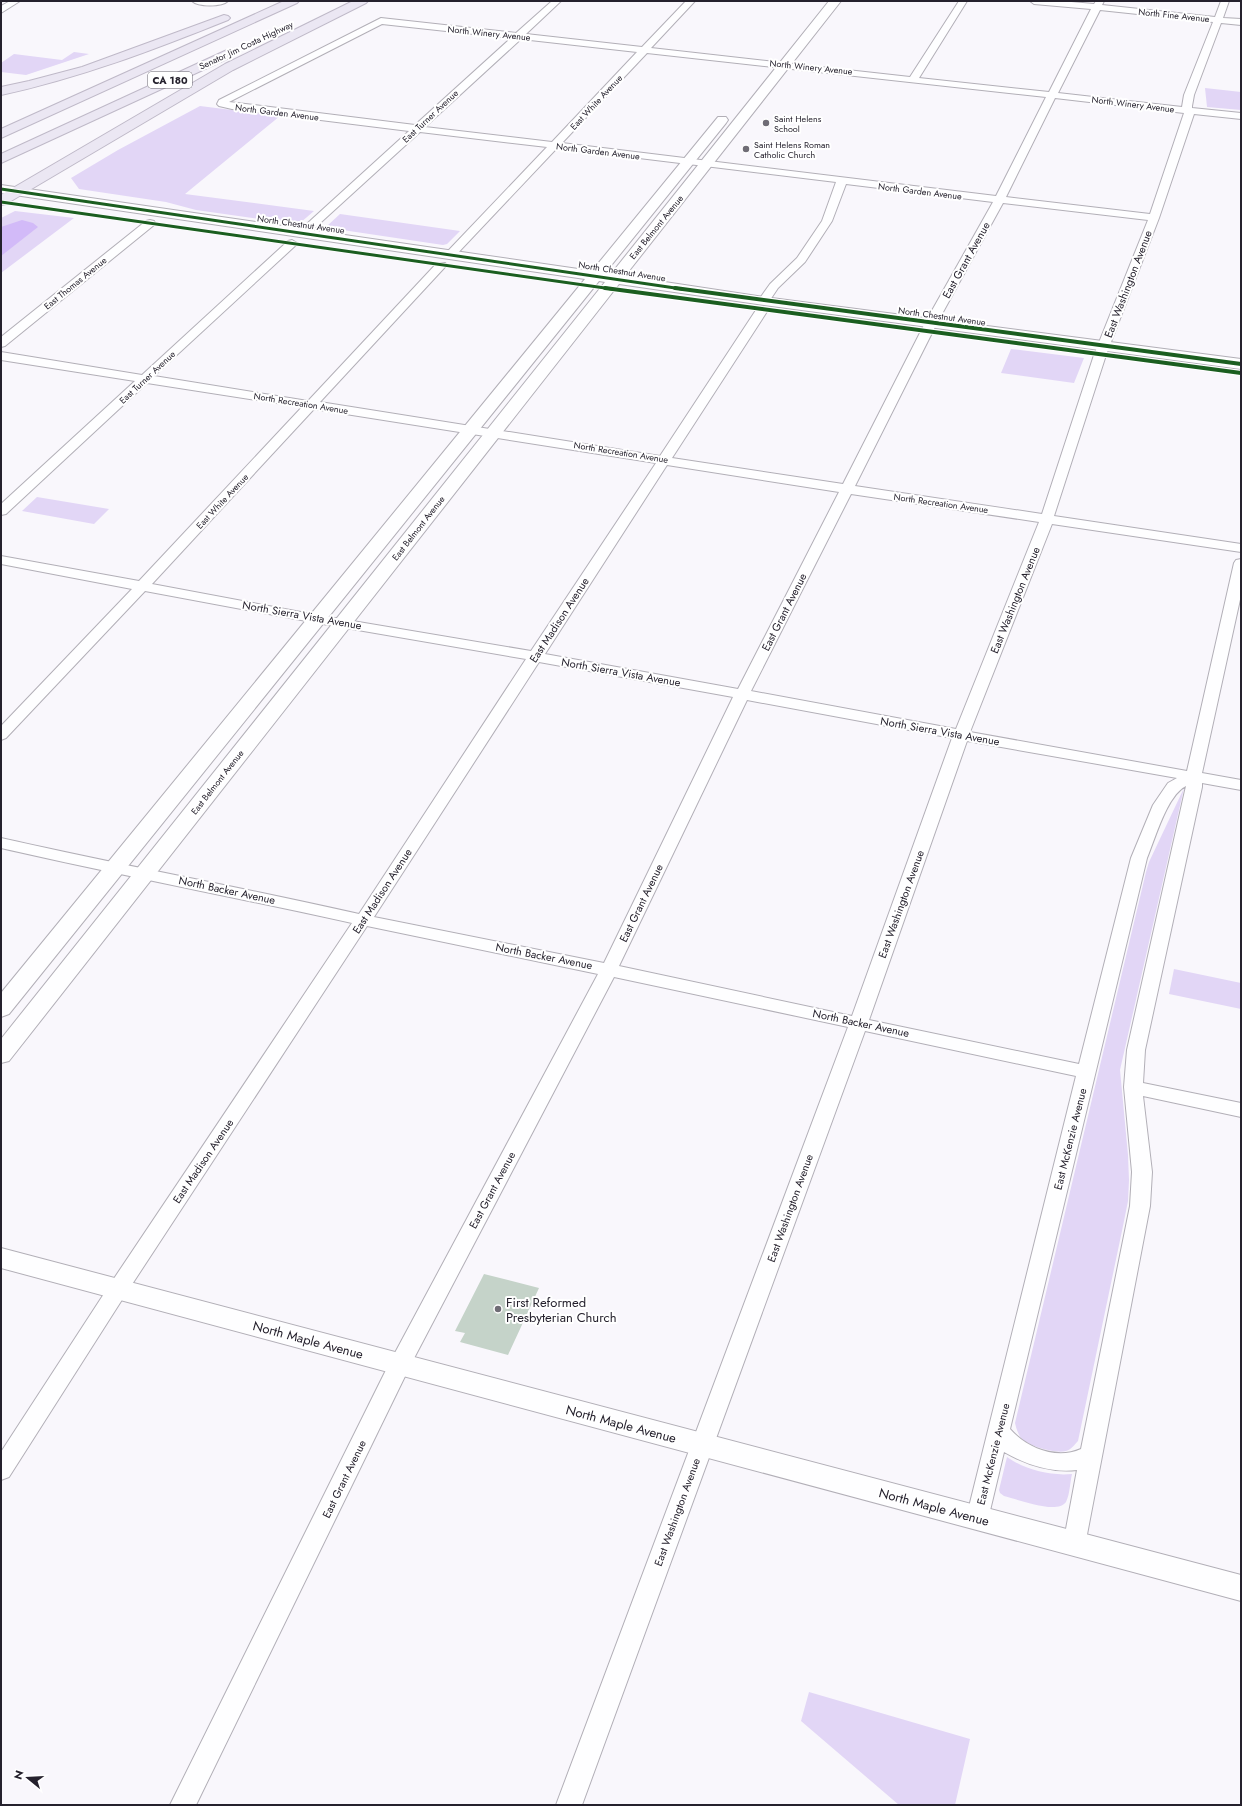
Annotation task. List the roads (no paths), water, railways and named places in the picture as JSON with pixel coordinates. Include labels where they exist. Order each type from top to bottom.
[{"type":"highway","points":[[246,10],[268,1]]},
{"type":"highway","points":[[1,122],[268,1]]},
{"type":"highway","name":"Senator Jim Costa Highway","points":[[1,134],[294,1]]},
{"type":"highway","name":"Senator Jim Costa Highway","points":[[265,42],[338,1]]},
{"type":"highway","points":[[39,155],[265,42],[362,1]]},
{"type":"highway","points":[[1,91],[76,74],[232,15]]},
{"type":"highway","points":[[1,201],[209,79],[265,42]]},
{"type":"highway","name":"Senator Jim Costa Highway","points":[[1,159],[241,47]]},
{"type":"main road","points":[[800,24],[818,1]]},
{"type":"main road","name":"East Belmont Avenue","points":[[1,1054],[611,283],[707,164],[781,58],[835,1]]},
{"type":"main road","name":"East Belmont Avenue","points":[[760,74],[769,63],[781,58]]},
{"type":"main road","name":"East Belmont Avenue","points":[[1,1009],[731,109]]},
{"type":"main road","name":"North Chestnut Avenue","points":[[1,189],[452,254],[592,280],[763,305],[1102,350],[1241,364]]},
{"type":"main road","name":"North Chestnut Avenue","points":[[1,201],[441,265],[592,280]]},
{"type":"main road","points":[[292,243],[303,240],[318,240],[399,252],[452,254]]},
{"type":"main road","name":"North Chestnut Avenue","points":[[1102,350],[1241,373]]},
{"type":"main road","name":"North Maple Avenue","points":[[1,1258],[702,1446],[1241,1588]]},
{"type":"street","points":[[1,10],[16,1]]},
{"type":"street","points":[[196,1],[222,2]]},
{"type":"street","name":"East Turner Avenue","points":[[303,233],[557,1]]},
{"type":"street","name":"East White Avenue","points":[[452,254],[691,1]]},
{"type":"street","points":[[913,79],[963,1]]},
{"type":"street","name":"North Fine Avenue","points":[[1034,1],[1098,4],[1241,22]]},
{"type":"street","name":"East Washington Avenue","points":[[569,1805],[859,1022],[961,735],[1047,518],[1102,350],[1154,218],[1189,114],[1189,95],[1224,1]]},
{"type":"street","name":"East Grant Avenue","points":[[183,1805],[400,1364],[609,970],[742,695],[929,327],[999,200],[1098,4]]},
{"type":"street","name":"North Winery Avenue","points":[[381,21],[769,63]]},
{"type":"street","name":"North Garden Avenue","points":[[381,21],[226,99],[222,102],[222,104],[555,146],[1154,218]]},
{"type":"street","name":"North Winery Avenue","points":[[781,58],[913,79],[1241,116]]},
{"type":"street","name":"East Madison Avenue","points":[[1,1471],[118,1289],[363,920],[664,459],[774,286],[801,260],[827,221],[834,195],[842,181]]},
{"type":"street","name":"East Thomas Avenue","points":[[1,343],[150,223]]},
{"type":"street","name":"East Turner Avenue","points":[[1,511],[292,243]]},
{"type":"street","name":"East White Avenue","points":[[1,735],[143,586],[441,265]]},
{"type":"street","name":"North Recreation Avenue","points":[[1,356],[494,432],[847,489],[1241,548]]},
{"type":"street","name":"North Sierra Vista Avenue","points":[[1,560],[317,619],[535,656],[1241,785]]},
{"type":"street","points":[[1074,1545],[1140,1206],[1142,1172],[1133,1087],[1136,1050],[1194,787],[1193,777],[1241,563]]},
{"type":"street","name":"East McKenzie Avenue","points":[[977,1519],[1139,858],[1161,806],[1174,786],[1193,777]]},
{"type":"street","name":"North Backer Avenue","points":[[1,843],[116,869],[246,894],[363,920],[859,1022],[1086,1072]]},
{"type":"street","points":[[1133,1087],[1241,1110]]},
{"type":"street","points":[[999,1432],[1012,1446],[1028,1455],[1056,1462],[1076,1460],[1091,1454]]},
{"type":"place","name":"Saint Helens School","points":[[766,123]]},
{"type":"place","name":"Saint Helens Roman Catholic Church","points":[[746,149]]},
{"type":"place","name":"First Reformed Presbyterian Church","points":[[498,1309]]}]
